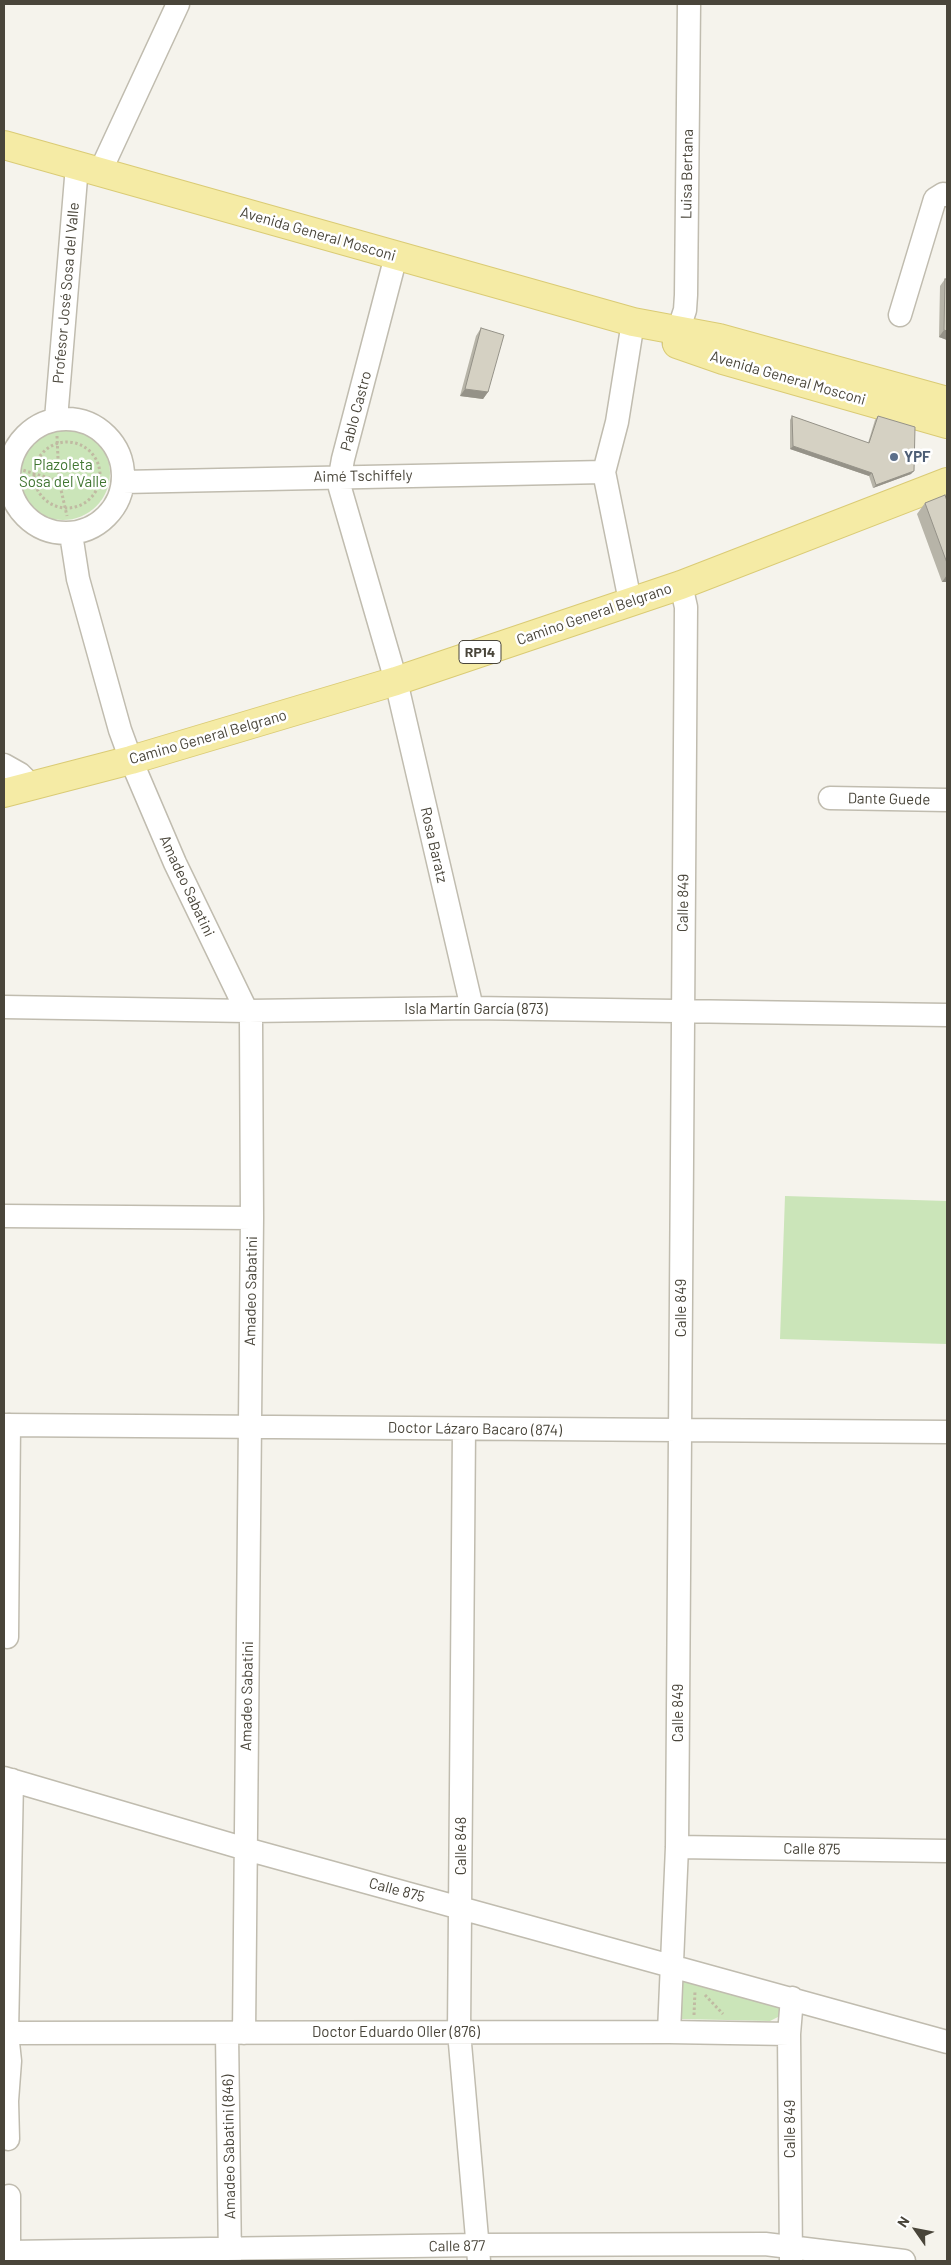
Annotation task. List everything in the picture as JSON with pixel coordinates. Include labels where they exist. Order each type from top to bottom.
[{"type":"main road","name":"Avenida General Mosconi","points":[[4,145],[633,322],[677,336],[732,363],[947,424]]},
{"type":"main road","name":"Avenida General Mosconi","points":[[677,336],[719,338],[947,401]]},
{"type":"main road","name":"Camino General Belgrano","points":[[4,793],[131,760],[396,681],[681,585],[947,482]]},
{"type":"street","name":"Profesor José Sosa del Valle","points":[[56,419],[88,169],[178,4]]},
{"type":"street","name":"Luisa Bertana","points":[[677,336],[685,310],[686,295],[690,4]]},
{"type":"street","points":[[900,315],[936,199],[943,194],[947,194]]},
{"type":"street","name":"Pablo Castro","points":[[396,256],[340,476],[343,498],[396,681]]},
{"type":"street","points":[[630,601],[604,472],[620,407],[633,322]]},
{"type":"street","points":[[56,419],[82,421],[105,434],[116,447],[122,464],[123,482],[118,501],[106,517],[90,528],[71,534],[53,533],[37,527],[23,516],[13,500],[8,483],[6,465],[25,435],[42,423],[56,419]]},
{"type":"street","name":"Aimé Tschiffely","points":[[123,482],[604,472]]},
{"type":"street","points":[[71,534],[78,579],[120,730],[131,760]]},
{"type":"street","name":"Calle 849","points":[[669,2032],[677,1847],[686,608],[681,585]]},
{"type":"street","name":"Rosa Baratz","points":[[396,681],[472,1008]]},
{"type":"street","name":"Amadeo Sabatini","points":[[131,760],[175,863],[235,990],[248,1011],[252,1034],[246,1849]]},
{"type":"street","points":[[4,766],[20,774],[33,787]]},
{"type":"street","name":"Dante Guede","points":[[830,798],[947,800]]},
{"type":"street","name":"Isla Martín García (873)","points":[[4,1007],[248,1011],[472,1008],[947,1016]]},
{"type":"street","points":[[4,1216],[252,1218]]},
{"type":"street","points":[[7,1425],[7,1637]]},
{"type":"street","name":"Doctor Lázaro Bacaro (874)","points":[[7,1425],[947,1432]]},
{"type":"street","name":"Calle 848","points":[[464,1429],[459,2032],[478,2253]]},
{"type":"street","points":[[8,1779],[5,2033],[10,2061],[7,2101],[8,2139]]},
{"type":"street","name":"Calle 875","points":[[8,1779],[246,1849],[792,1998]]},
{"type":"street","name":"Calle 875","points":[[677,1847],[947,1851]]},
{"type":"street","name":"Amadeo Sabatini (846)","points":[[230,2255],[235,2033],[246,1849]]},
{"type":"street","points":[[792,1998],[947,2042]]},
{"type":"street","name":"Calle 849","points":[[791,2254],[789,2034],[792,1998]]},
{"type":"street","name":"Doctor Eduardo Oller (876)","points":[[5,2033],[669,2032],[789,2034]]},
{"type":"street","points":[[9,2196],[9,2257]]},
{"type":"street","name":"Calle 877","points":[[9,2257],[478,2253],[765,2244],[791,2254],[904,2261]]},
{"type":"path","points":[[56,419],[59,481],[71,534]]},
{"type":"path","points":[[69,442],[80,444],[90,450],[101,470],[97,492],[90,500],[80,506],[65,508],[49,504],[36,487],[34,473],[40,456],[47,448],[57,444],[69,442]]},
{"type":"path","points":[[6,465],[59,481],[123,482]]},
{"type":"path","points":[[694,2033],[695,1986],[744,2034]]},
{"type":"green space","name":"Plazoleta Sosa del Valle","points":[[63,426],[81,430],[96,440],[106,455],[110,473],[106,491],[96,506],[81,516],[63,520],[45,516],[30,506],[20,491],[16,473],[20,455],[30,440],[45,430]]},
{"type":"green space","points":[[785,1196],[947,1201],[947,1344],[780,1339]]},
{"type":"green space","points":[[685,1979],[781,2004],[780,2016],[770,2021],[682,2019],[679,2014],[679,1983]]},
{"type":"building","points":[[945,279],[947,279],[947,331],[944,330]]},
{"type":"building","points":[[481,328],[504,335],[488,392],[465,389]]},
{"type":"building","points":[[792,416],[869,443],[878,416],[915,427],[914,471],[876,485],[872,473],[793,446]]},
{"type":"building","points":[[945,495],[947,501],[947,563],[925,503]]},
{"type":"place","name":"YPF","points":[[894,457]]}]
